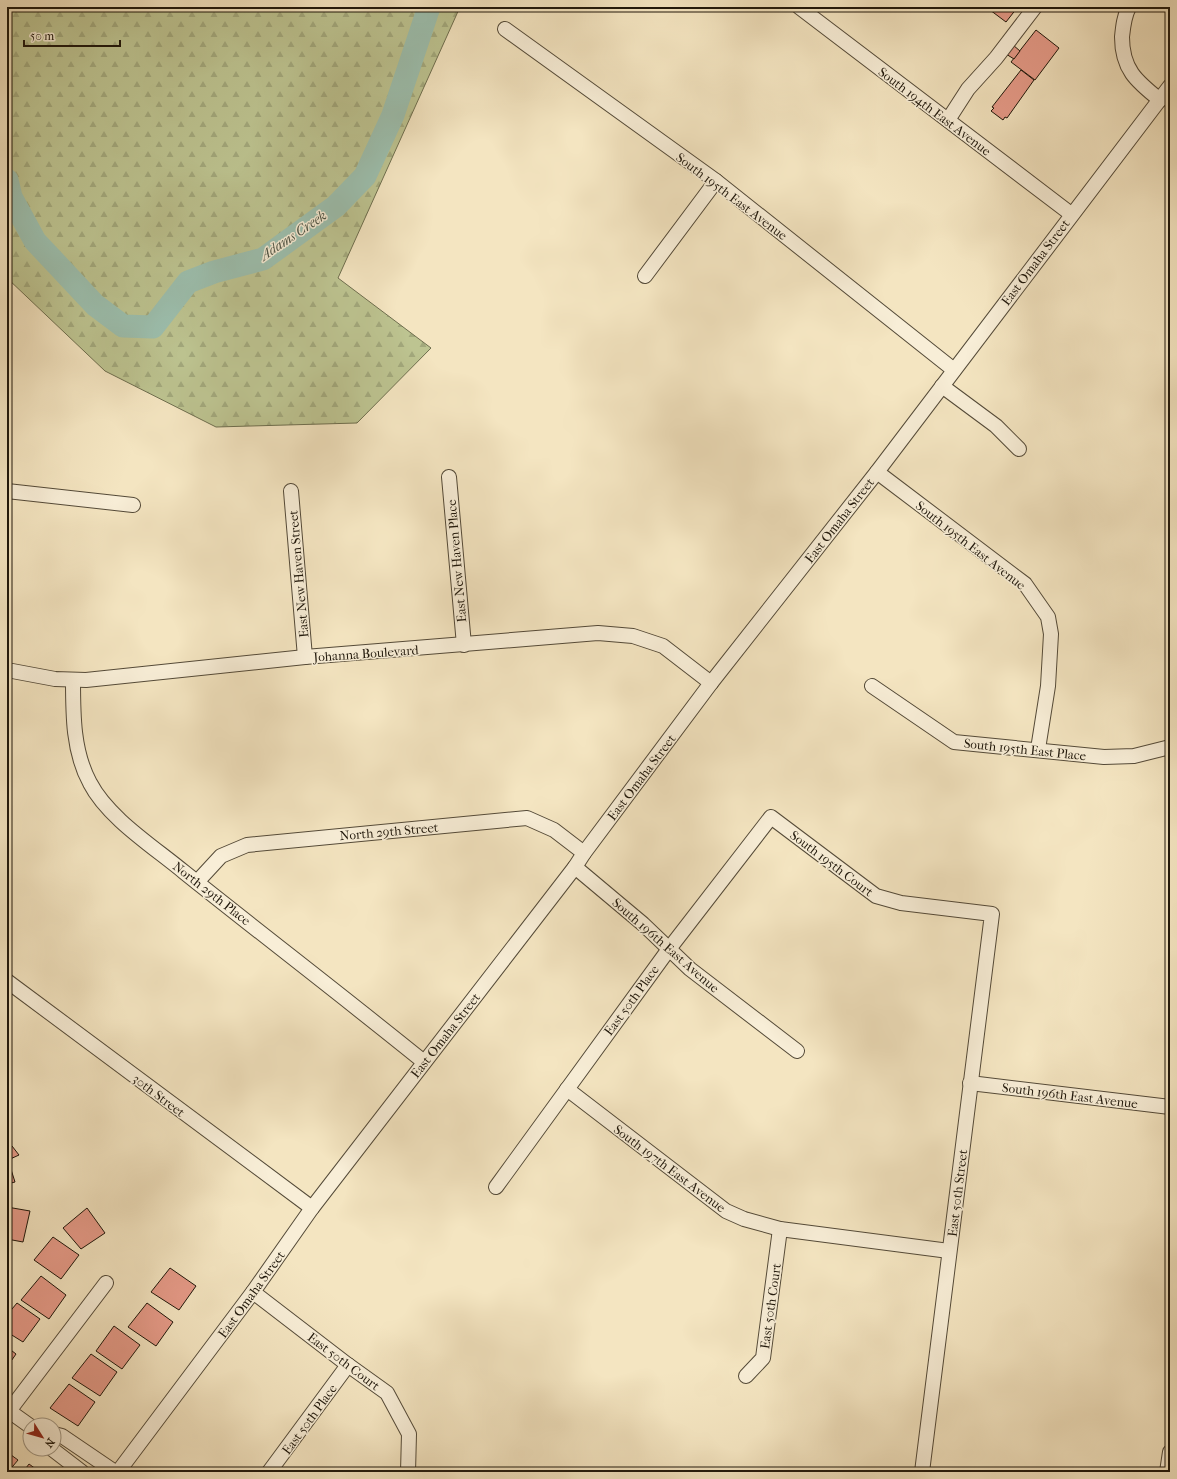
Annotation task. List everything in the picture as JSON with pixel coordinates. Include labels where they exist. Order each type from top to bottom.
[{"type":"street","name":"South 194th East Avenue","points":[[798,7],[1071,214]]},
{"type":"street","points":[[948,120],[968,89],[996,58],[1035,7]]},
{"type":"street","points":[[1129,7],[1126,13],[1122,32],[1122,52],[1127,67],[1136,80],[1160,100]]},
{"type":"street","name":"South 195th East Avenue","points":[[505,30],[716,181],[954,370]]},
{"type":"street","name":"East Omaha Street","points":[[117,1472],[253,1292],[312,1208],[575,867],[711,683],[878,472],[1071,214],[1170,86]]},
{"type":"street","points":[[645,276],[716,181]]},
{"type":"street","points":[[942,386],[996,426],[1019,449]]},
{"type":"street","name":"South 195th East Avenue","points":[[878,472],[1025,584],[1048,618],[1051,634],[1048,686],[1038,749]]},
{"type":"street","name":"East New Haven Place","points":[[449,477],[464,645]]},
{"type":"street","points":[[7,491],[133,505]]},
{"type":"street","name":"East New Haven Street","points":[[291,492],[305,658]]},
{"type":"street","name":"Johanna Boulevard","points":[[7,670],[54,679],[86,680],[305,658],[598,633],[633,636],[662,646],[711,683]]},
{"type":"street","name":"North 29th Place","points":[[73,680],[73,706],[76,743],[81,762],[90,784],[103,803],[118,818],[197,882],[424,1062]]},
{"type":"street","name":"South 195th East Place","points":[[872,686],[954,742],[1038,749],[1104,757],[1134,756],[1170,747]]},
{"type":"street","name":"South 195th Court","points":[[771,817],[876,896],[901,903],[992,914]]},
{"type":"street","name":"East 50th Place","points":[[496,1187],[669,949],[771,817]]},
{"type":"street","name":"North 29th Street","points":[[197,882],[221,856],[247,845],[527,818],[554,830],[584,853]]},
{"type":"street","name":"South 196th East Avenue","points":[[575,867],[690,969],[797,1051]]},
{"type":"street","name":"East 50th Street","points":[[922,1472],[992,914]]},
{"type":"street","name":"30th Street","points":[[7,981],[312,1208]]},
{"type":"street","name":"South 196th East Avenue","points":[[970,1083],[1170,1107]]},
{"type":"street","name":"South 197th East Avenue","points":[[567,1089],[726,1211],[744,1219],[780,1230],[949,1251]]},
{"type":"street","name":"East 50th Court","points":[[746,1376],[763,1358],[780,1230]]},
{"type":"street","points":[[22,1420],[8,1410],[106,1283]]},
{"type":"street","name":"East 50th Court","points":[[253,1292],[387,1393],[409,1434],[408,1472]]},
{"type":"street","name":"East 50th Place","points":[[270,1472],[348,1365]]},
{"type":"street","points":[[62,1436],[117,1472]]},
{"type":"street","points":[[1167,1472],[1170,1452]]},
{"type":"street","points":[[62,1457],[82,1472]]},
{"type":"green space","points":[[7,7],[460,7],[338,278],[431,348],[357,423],[216,427],[105,371],[7,278]]},
{"type":"building","points":[[986,7],[1016,7],[1017,8],[1006,22]]},
{"type":"building","points":[[1036,30],[1059,48],[1035,80],[1011,62]]},
{"type":"building","points":[[1013,45],[1020,51],[1014,59],[1006,54]]},
{"type":"building","points":[[1021,70],[1034,80],[1007,118],[1005,117],[1003,120],[991,111],[994,108],[992,107]]},
{"type":"building","points":[[12,1146],[19,1155],[8,1160],[15,1182],[7,1184],[7,1148]]},
{"type":"building","points":[[7,1207],[30,1211],[23,1242],[7,1239]]},
{"type":"building","points":[[87,1208],[105,1233],[81,1249],[63,1228]]},
{"type":"building","points":[[53,1237],[79,1255],[61,1279],[34,1260]]},
{"type":"building","points":[[170,1268],[196,1286],[179,1310],[151,1292]]},
{"type":"building","points":[[41,1276],[66,1295],[49,1319],[21,1300]]},
{"type":"building","points":[[17,1303],[40,1319],[23,1342],[7,1332],[7,1315]]},
{"type":"building","points":[[147,1303],[173,1322],[156,1346],[128,1327]]},
{"type":"building","points":[[114,1326],[140,1345],[122,1369],[96,1351]]},
{"type":"building","points":[[7,1347],[16,1354],[7,1367]]},
{"type":"building","points":[[91,1354],[117,1372],[100,1396],[72,1378]]},
{"type":"building","points":[[69,1384],[95,1402],[78,1426],[50,1408]]},
{"type":"building","points":[[7,1452],[18,1460],[8,1472],[7,1472]]},
{"type":"building","points":[[29,1464],[40,1472],[23,1472]]},
{"type":"waterway","name":"Adams Creek","points":[[7,180],[11,197],[35,241],[95,305],[123,326],[153,327],[188,282],[214,272],[263,259],[336,206],[365,176],[393,115],[429,7]]}]
